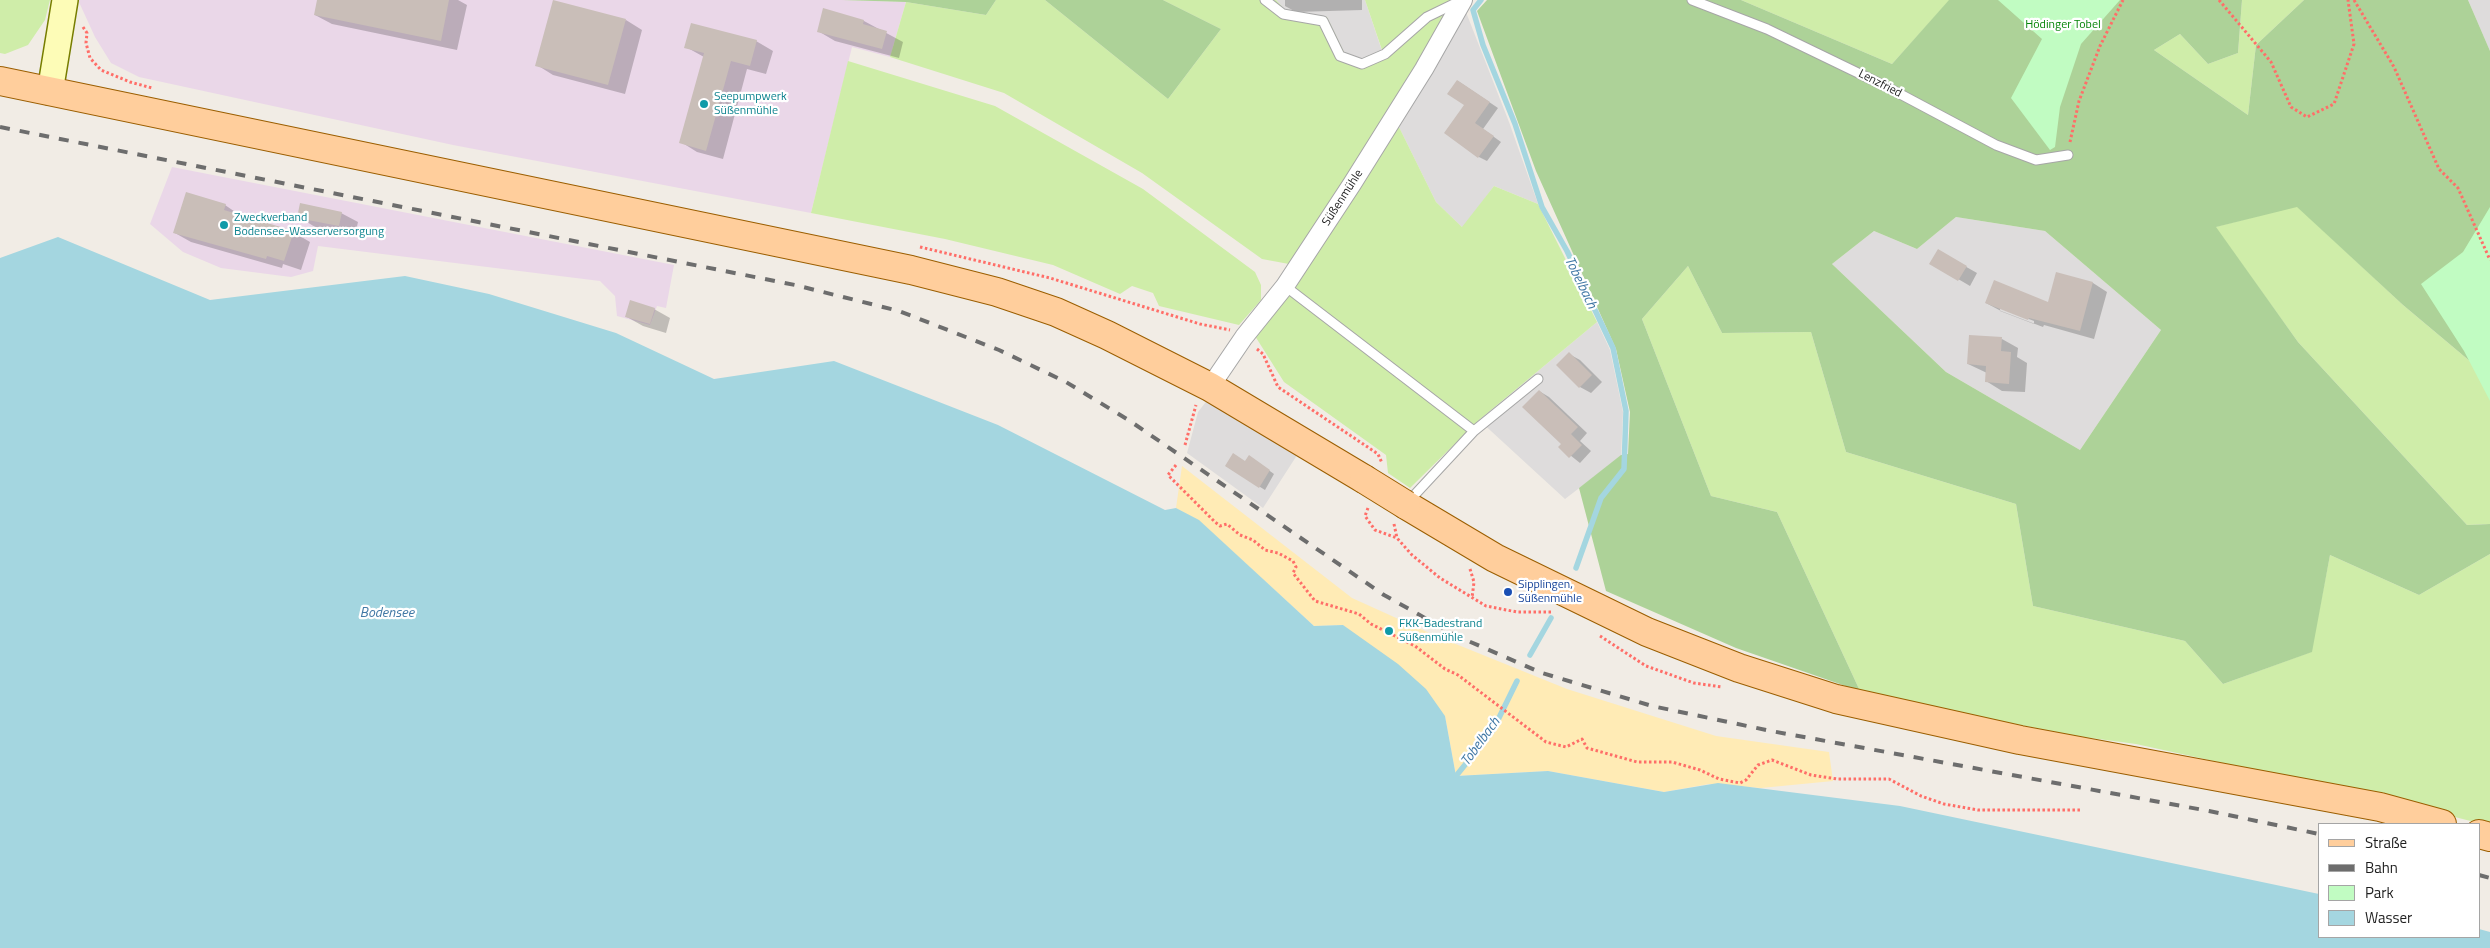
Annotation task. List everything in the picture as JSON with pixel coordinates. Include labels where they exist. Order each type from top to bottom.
[{"type":"main road","points":[[0,81],[911,270],[997,292],[1056,312],[1107,334],[1373,475],[1399,512],[1647,632],[1739,668],[1836,699],[2020,740],[2380,808],[2438,823]]},
{"type":"street","points":[[50,92],[65,0]]},
{"type":"street","name":"Süßenmühle","points":[[1210,387],[1244,337],[1285,286],[1419,78],[1463,0]]},
{"type":"lane","points":[[1266,0],[1284,14],[1323,21],[1340,56],[1362,64],[1385,54],[1427,17],[1463,0]]},
{"type":"lane","name":"Lenzfried","points":[[1692,0],[1767,28],[1887,87],[1996,145],[2036,160],[2068,155]]},
{"type":"lane","points":[[1285,286],[1474,431]]},
{"type":"lane","points":[[1399,512],[1474,431],[1538,379]]},
{"type":"path","points":[[2068,155],[2079,101],[2100,46],[2123,0]]},
{"type":"path","points":[[2219,0],[2271,62],[2291,107],[2307,117],[2334,104],[2354,44],[2348,0]]},
{"type":"path","points":[[2354,0],[2394,66],[2439,169],[2458,188],[2490,260]]},
{"type":"path","points":[[1244,337],[1263,354],[1278,387],[1378,454],[1373,475]]},
{"type":"path","points":[[1185,446],[1196,405],[1210,387]]},
{"type":"path","points":[[1176,465],[1168,475],[1215,522],[1220,526],[1227,524],[1240,535],[1253,540],[1265,550],[1278,552],[1293,561],[1296,567],[1293,573],[1315,601],[1359,614],[1371,624],[1415,646],[1445,669],[1458,675],[1546,742],[1566,747],[1582,739],[1587,748],[1637,762],[1672,762],[1700,770],[1719,779],[1740,783],[1746,780],[1758,765],[1772,760],[1811,775],[1836,779],[1889,779],[1921,796],[1944,804],[1978,810],[2080,810]]},
{"type":"path","points":[[1397,538],[1399,512]]},
{"type":"path","points":[[1365,516],[1375,530],[1397,538],[1412,555],[1440,578],[1486,606],[1517,612],[1538,612]]},
{"type":"shaded area","points":[[78,0],[842,0],[906,2],[890,57],[852,47],[811,213],[453,145],[139,77],[111,63],[95,37]]},
{"type":"shaded area","points":[[1276,0],[1365,0],[1382,51],[1361,59],[1344,52],[1327,17],[1287,12]]},
{"type":"shaded area","points":[[2468,0],[2490,0],[2490,51]]},
{"type":"shaded area","points":[[1464,7],[1509,122],[1538,204],[1494,186],[1463,228],[1436,202],[1397,123]]},
{"type":"shaded area","points":[[172,167],[674,265],[666,308],[657,306],[650,325],[617,316],[615,296],[600,281],[318,246],[313,271],[291,277],[221,268],[183,252],[150,224]]},
{"type":"shaded area","points":[[1956,217],[2045,231],[2161,330],[2080,450],[1946,372],[1832,264],[1874,231],[1917,249]]},
{"type":"shaded area","points":[[1597,322],[1610,350],[1623,412],[1621,456],[1565,499],[1479,420]]},
{"type":"shaded area","points":[[1212,394],[1301,449],[1263,508],[1187,453],[1198,412]]},
{"type":"green space","points":[[0,0],[50,0],[45,20],[28,45],[5,54],[0,53]]},
{"type":"green space","points":[[842,0],[996,0],[986,15],[906,2]]},
{"type":"green space","points":[[996,0],[1045,0],[1168,99],[1221,29],[1163,0],[1276,0],[1287,12],[1327,17],[1344,52],[1361,59],[1382,50],[1365,0],[1457,0],[1404,90],[1289,264],[1262,259],[1142,173],[1004,93],[890,57],[906,2],[986,15]]},
{"type":"green space","points":[[1045,0],[1163,0],[1221,29],[1168,99]]},
{"type":"green space","points":[[1487,0],[1741,0],[1892,64],[1949,0],[2242,0],[2238,53],[2208,64],[2180,34],[2154,50],[2248,115],[2256,45],[2304,0],[2468,0],[2490,51],[2490,378],[2403,305],[2297,207],[2216,227],[2298,342],[2467,525],[2490,524],[2490,554],[2419,595],[2330,555],[2312,652],[2223,684],[2185,641],[2033,606],[2016,504],[1846,452],[1811,332],[1722,333],[1688,266],[1642,319],[1711,496],[1777,512],[1860,691],[1736,648],[1606,591],[1579,488],[1621,455],[1628,454],[1630,412],[1616,349],[1536,171],[1477,11]],"holes":[[[1956,217],[2045,231],[2161,330],[2080,450],[1946,372],[1832,264],[1874,231],[1917,249]]]},
{"type":"green space","points":[[1741,0],[1949,0],[1949,1],[1892,64]]},
{"type":"green space","name":"Hödinger Tobel","points":[[1998,0],[2120,0],[2081,44],[2060,107],[2055,147],[2050,150],[2011,98],[2042,39]]},
{"type":"green space","points":[[2242,0],[2304,0],[2256,45],[2248,115],[2154,50],[2180,34],[2208,64],[2238,53]]},
{"type":"green space","points":[[848,61],[995,106],[1143,189],[1255,272],[1261,285],[1261,300],[1239,325],[1159,306],[1153,293],[1132,286],[1120,294],[1053,265],[945,239],[811,213]]},
{"type":"green space","points":[[1397,123],[1436,202],[1462,227],[1494,186],[1538,204],[1597,322],[1479,420],[1410,488],[1388,473],[1386,455],[1284,382],[1255,336]]},
{"type":"green space","points":[[2297,206],[2403,305],[2490,378],[2490,524],[2467,525],[2298,342],[2215,227]]},
{"type":"green space","points":[[2490,207],[2490,401],[2464,351],[2421,284],[2463,252]]},
{"type":"green space","points":[[1688,266],[1722,333],[1811,332],[1846,452],[2016,504],[2033,606],[2185,641],[2223,684],[2311,652],[2330,555],[2419,595],[2490,554],[2490,826],[2373,796],[2136,744],[2076,736],[1915,704],[1860,691],[1777,512],[1711,496],[1642,319]]},
{"type":"sand","name":"FKK-Badestrand Süßenmühle","points":[[1182,466],[1352,598],[1436,636],[1567,689],[1716,736],[1829,752],[1833,781],[1761,788],[1709,784],[1664,792],[1548,771],[1456,776],[1445,716],[1343,625],[1314,626],[1199,521],[1176,508]]},
{"type":"water","name":"Bodensee","points":[[58,237],[210,300],[405,276],[489,294],[616,333],[714,379],[834,361],[998,425],[1165,510],[1176,508],[1199,520],[1314,626],[1343,625],[1398,664],[1426,689],[1445,716],[1456,776],[1548,771],[1664,792],[1718,783],[1900,806],[2318,894],[2318,938],[2480,938],[2480,929],[2490,932],[2490,948],[0,948],[0,258]]},
{"type":"building","points":[[317,0],[449,0],[441,41],[314,15]]},
{"type":"building","points":[[553,0],[626,19],[608,85],[535,66]]},
{"type":"building","points":[[823,8],[864,20],[863,24],[887,31],[882,49],[817,32]]},
{"type":"building","name":"Seepumpwerk Süßenmühle","points":[[691,23],[757,40],[750,66],[731,61],[706,151],[679,143],[704,53],[684,48]]},
{"type":"building","points":[[1457,80],[1490,102],[1475,123],[1494,136],[1478,158],[1444,133],[1464,105],[1447,94]]},
{"type":"building","name":"Zweckverband Bodensee-Wasserversorgung","points":[[186,192],[226,204],[224,210],[294,231],[284,261],[267,256],[266,259],[173,233]]},
{"type":"building","points":[[300,203],[342,212],[339,226],[297,218]]},
{"type":"building","points":[[1938,249],[1967,266],[1958,281],[1929,264]]},
{"type":"building","points":[[2056,272],[2093,282],[2080,331],[2029,318],[2028,320],[1985,303],[1994,280],[2048,302]]},
{"type":"building","points":[[630,300],[655,308],[650,324],[625,317]]},
{"type":"building","points":[[1969,335],[2002,337],[2001,351],[2011,352],[2009,384],[1985,382],[1986,366],[1967,364]]},
{"type":"building","points":[[1569,352],[1592,375],[1579,388],[1556,365]]},
{"type":"building","points":[[1539,390],[1578,427],[1571,434],[1582,445],[1569,458],[1558,447],[1561,444],[1522,407]]},
{"type":"building","points":[[1233,453],[1245,461],[1249,455],[1270,470],[1259,488],[1225,466]]},
{"type":"waterway","name":"Tobelbach","points":[[1481,0],[1473,10],[1483,45],[1515,124],[1542,207],[1567,251],[1613,348],[1626,411],[1624,469],[1601,498],[1576,568]]},
{"type":"waterway","name":"Tobelbach","points":[[1530,655],[1551,618]]},
{"type":"waterway","name":"Tobelbach","points":[[1456,776],[1493,730],[1517,681]]},
{"type":"railway","points":[[0,127],[795,285],[899,311],[999,350],[1066,382],[1130,421],[1384,595],[1459,637],[1542,673],[1652,706],[1771,731],[2209,811],[2318,834]]},
{"type":"railway","points":[[2480,875],[2490,878]]},
{"type":"place","name":"Seepumpwerk Süßenmühle","points":[[704,104]]},
{"type":"place","name":"Zweckverband Bodensee-Wasserversorgung","points":[[224,225]]},
{"type":"place","name":"Sipplingen, Süßenmühle","points":[[1508,592]]},
{"type":"place","name":"FKK-Badestrand Süßenmühle","points":[[1389,631]]}]
